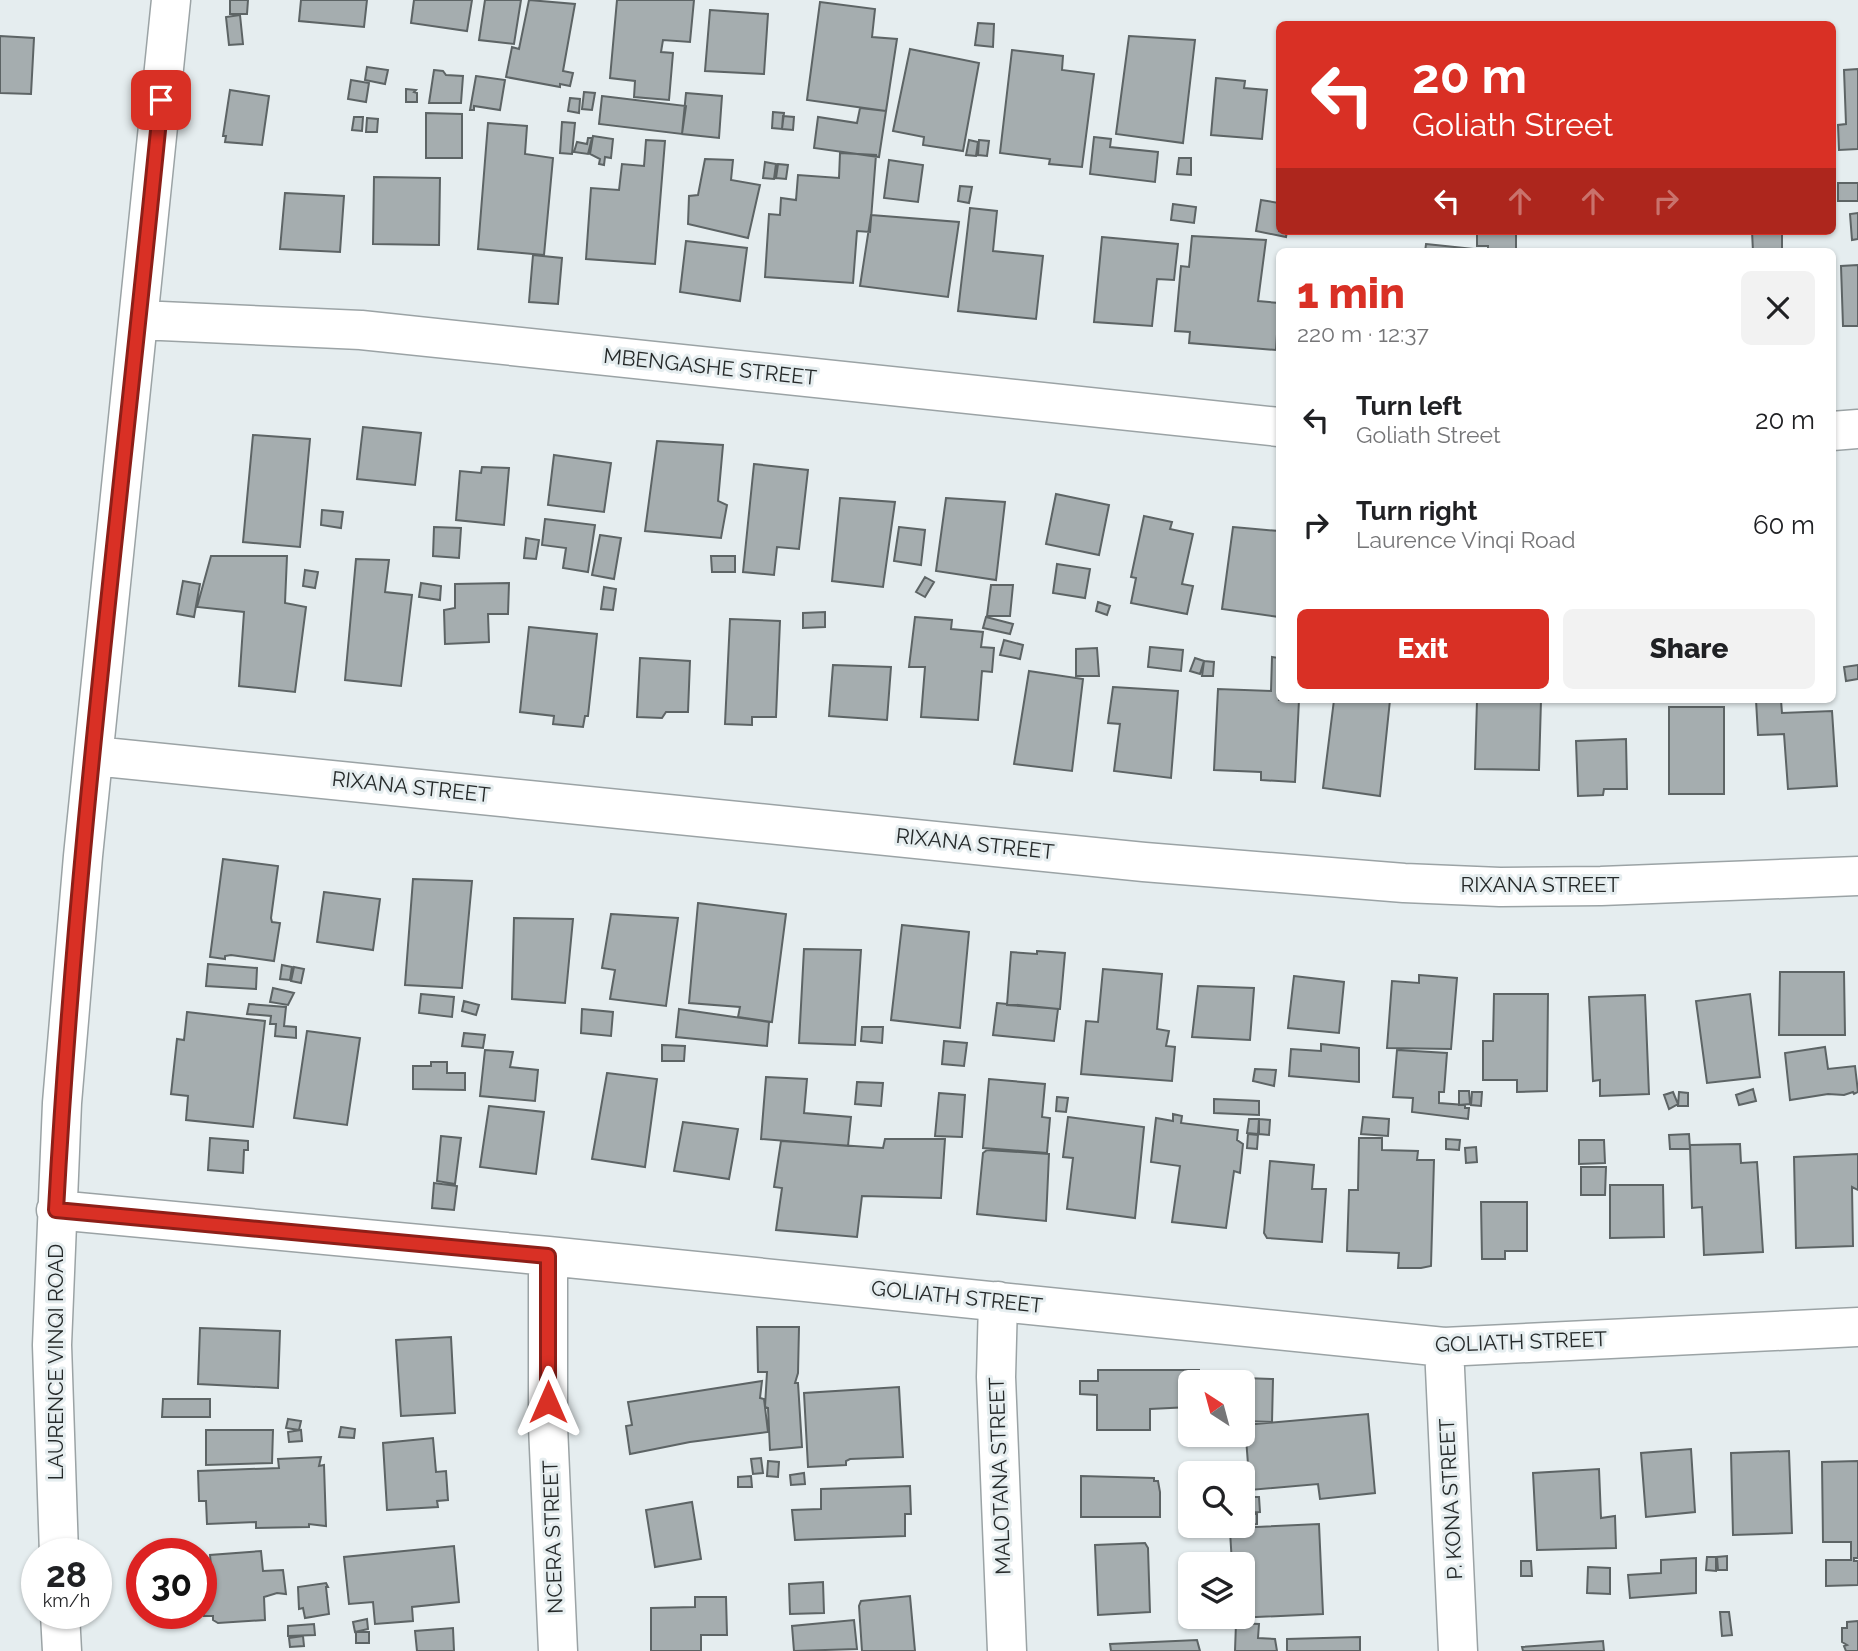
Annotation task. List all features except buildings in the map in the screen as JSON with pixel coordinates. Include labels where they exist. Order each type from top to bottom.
[{"type":"street","name":"LAURENCE VINQI ROAD","points":[[58,1538],[52,1345],[62,1103],[170,0]]},
{"type":"street","name":"MBENGASHE STREET","points":[[139,320],[361,330],[1276,427]]},
{"type":"street","points":[[1836,431],[1858,429]]},
{"type":"street","name":"RIXANA STREET","points":[[94,756],[1144,862],[1404,883],[1525,887],[1858,876]]},
{"type":"street","name":"GOLIATH STREET","points":[[56,1210],[548,1256],[1444,1347],[1858,1327]]},
{"type":"street","name":"NCERA STREET","points":[[548,1256],[548,1426],[558,1651]]},
{"type":"street","name":"MALOTANA STREET","points":[[998,1301],[998,1429],[1007,1651]]},
{"type":"street","name":"P. KONA STREET","points":[[1444,1347],[1458,1651]]},
{"type":"street","points":[[61,1629],[62,1651]]},
{"type":"route","points":[[161,100],[83,856],[62,1103],[56,1210],[548,1256],[548,1402]]}]
